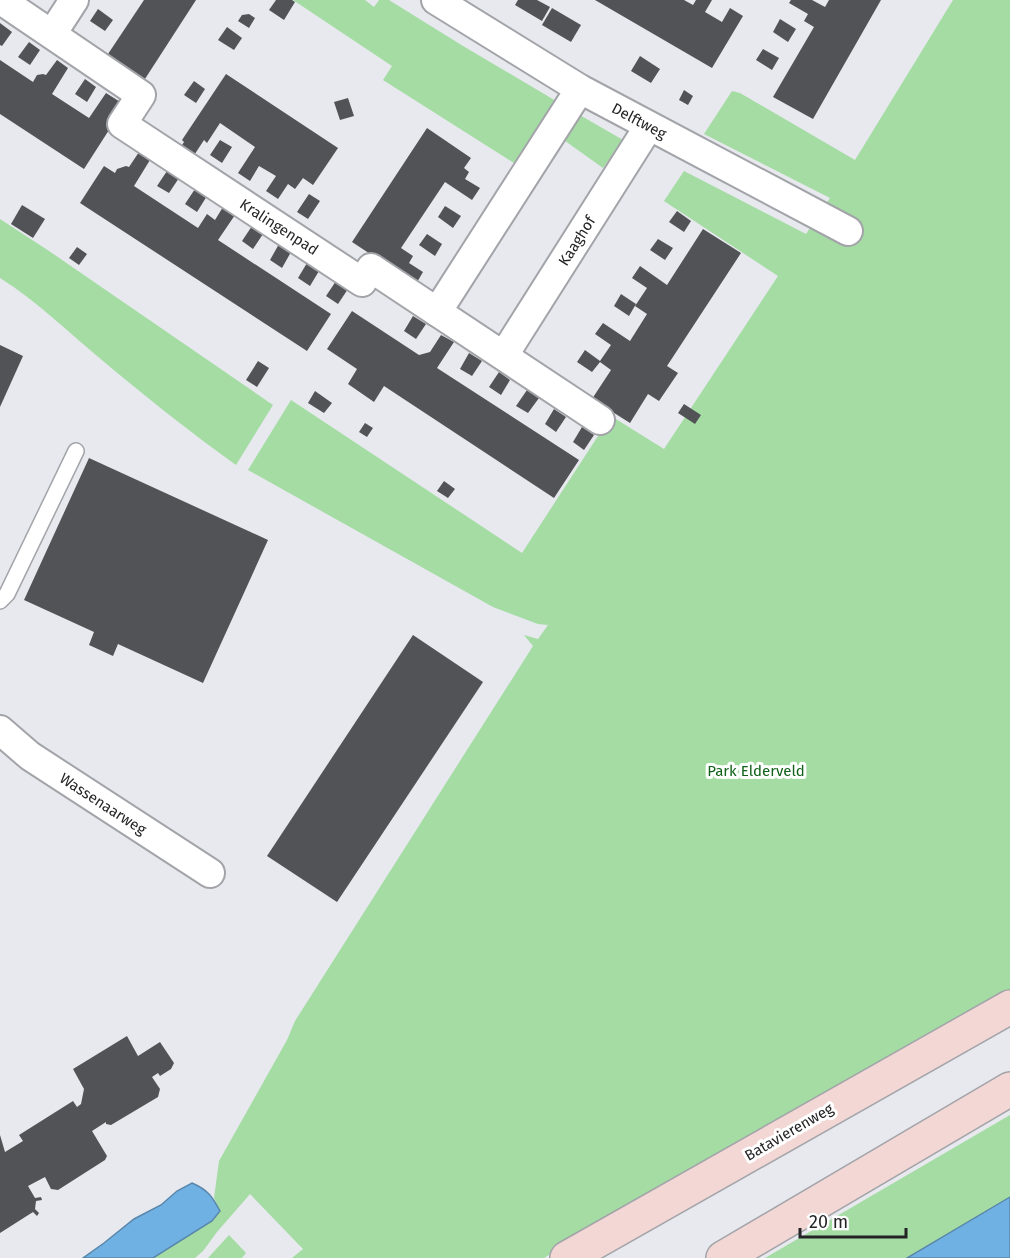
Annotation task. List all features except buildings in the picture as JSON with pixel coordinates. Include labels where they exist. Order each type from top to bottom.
[{"type":"main road","name":"Batavierenweg","points":[[567,1258],[1010,1007]]},
{"type":"main road","points":[[723,1258],[1010,1089]]},
{"type":"street","name":"Kralingenpad","points":[[1,0],[141,95],[122,124],[362,282],[371,268],[600,420]]},
{"type":"street","points":[[52,34],[74,0]]},
{"type":"street","name":"Delftweg","points":[[436,0],[580,89],[848,231]]},
{"type":"street","points":[[437,312],[580,89]]},
{"type":"street","name":"Kaaghof","points":[[504,355],[649,126]]},
{"type":"street","name":"Wassenaarweg","points":[[0,730],[30,756],[210,873]]},
{"type":"lane","points":[[0,602],[7,594],[76,451]]},
{"type":"green space","points":[[293,0],[365,0],[374,7],[379,0],[389,0],[556,101],[514,163],[383,80],[392,66]]},
{"type":"green space","name":"Park Elderveld","points":[[953,0],[1010,0],[1010,992],[544,1258],[292,1258],[303,1249],[250,1194],[195,1258],[153,1258],[212,1221],[220,1211],[214,1198],[219,1161],[287,1040],[295,1021],[533,646],[524,635],[538,639],[548,625],[538,624],[493,607],[248,470],[291,400],[522,553],[611,416],[664,449],[778,276],[664,201],[684,171],[806,234],[830,198],[704,134],[732,91],[740,93],[855,160]]},
{"type":"green space","points":[[578,114],[623,140],[603,168],[561,138]]},
{"type":"green space","points":[[0,219],[273,405],[236,465],[168,414],[40,307],[0,278]]},
{"type":"green space","points":[[1010,1115],[1010,1197],[907,1258],[765,1258]]},
{"type":"green space","points":[[229,1235],[246,1253],[242,1258],[208,1258]]},
{"type":"water","points":[[192,1183],[209,1194],[220,1211],[212,1221],[153,1258],[83,1258],[134,1219],[161,1205],[177,1191]]},
{"type":"water","points":[[1010,1197],[1010,1258],[907,1258]]}]
